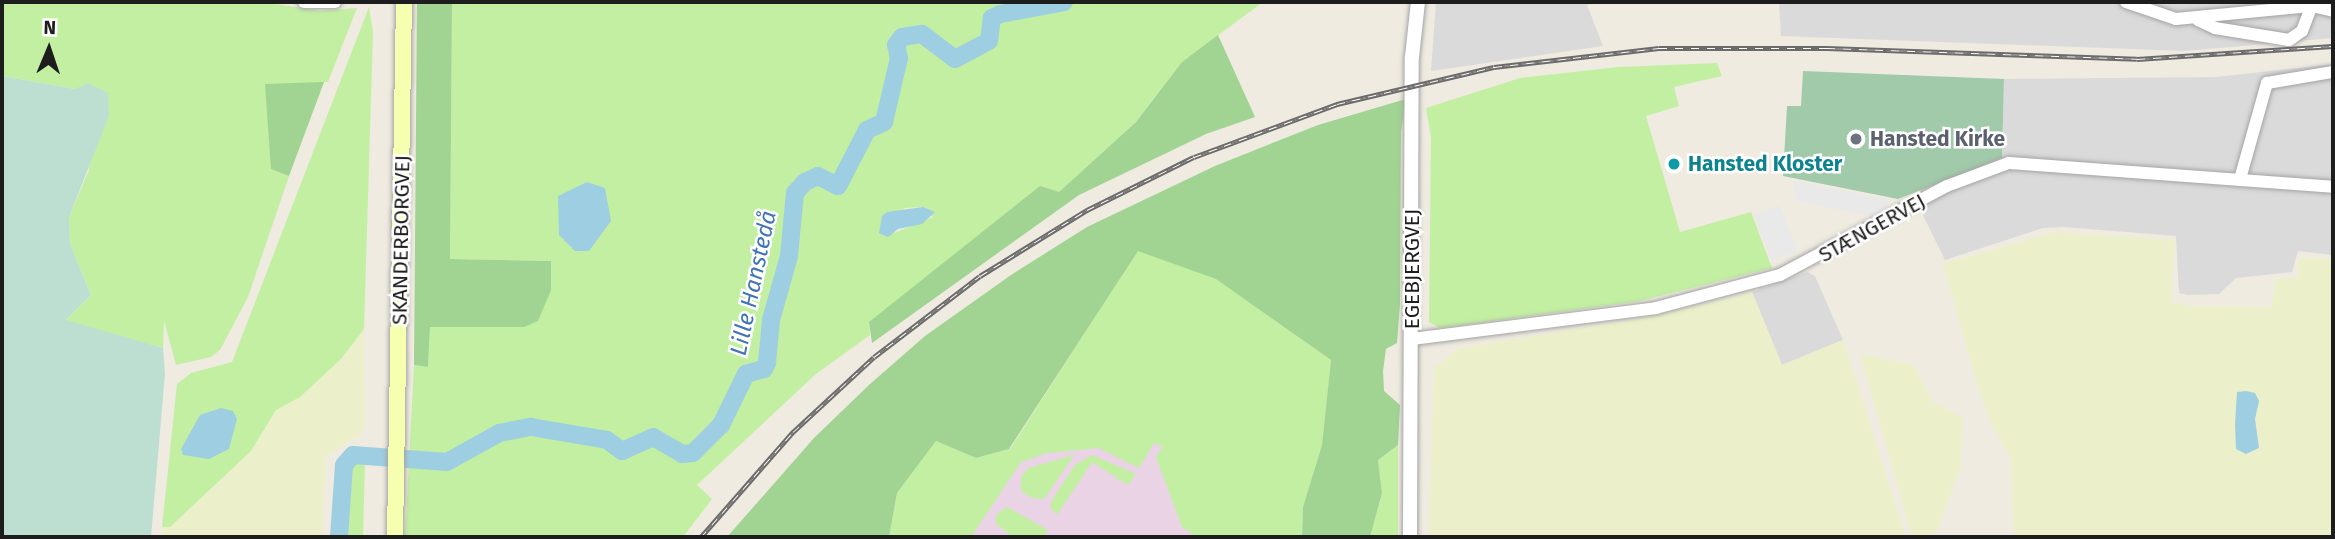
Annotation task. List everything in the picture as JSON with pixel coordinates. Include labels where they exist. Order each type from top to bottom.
[{"type":"main road","name":"SKANDERBORGVEJ","points":[[394,537],[404,2]]},
{"type":"main road","name":"SKANDERBORGVEJ","points":[[387,537],[395,474]]},
{"type":"street","points":[[304,2],[335,2]]},
{"type":"street","name":"EGEBJERGVEJ","points":[[1410,537],[1412,57],[1418,2]]},
{"type":"street","points":[[2126,2],[2158,15],[2199,20],[2312,4],[2333,11]]},
{"type":"street","points":[[2199,20],[2215,28],[2289,40],[2302,31],[2312,4]]},
{"type":"street","points":[[2240,179],[2267,83],[2333,72]]},
{"type":"street","name":"STÆNGERVEJ","points":[[1412,339],[1656,308],[1780,275],[1947,186],[2009,163],[2333,187]]},
{"type":"shaded area","points":[[1436,2],[1602,2],[1587,5],[1603,46],[1431,71]]},
{"type":"shaded area","points":[[1779,2],[2333,2],[2333,38],[2185,51],[1781,36]]},
{"type":"shaded area","points":[[2333,64],[2333,255],[2298,251],[2292,272],[2236,278],[2219,294],[2188,295],[2179,293],[2176,236],[2064,227],[2043,228],[1945,260],[1912,193],[2002,158],[2004,79],[2216,77]]},
{"type":"shaded area","points":[[1793,181],[1888,200],[1886,208],[1872,216],[1796,201]]},
{"type":"shaded area","points":[[1780,205],[1798,251],[1771,261],[1754,215]]},
{"type":"shaded area","points":[[1807,272],[1815,276],[1843,340],[1782,365],[1752,292]]},
{"type":"shaded area","points":[[1331,360],[1322,445],[1293,537],[957,537],[1009,449]]},
{"type":"green space","points":[[2,2],[263,2],[320,11],[357,8],[328,82],[324,82],[271,169],[289,176],[248,297],[220,350],[211,357],[176,365],[164,321],[163,348],[65,321],[91,295],[70,244],[69,217],[89,170],[75,89],[2,76]]},
{"type":"green space","points":[[417,2],[452,2],[450,259],[551,261],[551,290],[538,321],[524,327],[430,327],[428,367],[414,365]]},
{"type":"green space","points":[[452,2],[1263,2],[1182,62],[1136,122],[1059,192],[869,322],[870,335],[816,374],[697,485],[712,499],[683,537],[405,537],[414,365],[428,367],[430,327],[524,327],[551,261],[450,259]],"holes":[[[923,207],[933,217],[894,233],[904,208]]]},
{"type":"green space","points":[[369,7],[373,32],[364,329],[341,359],[300,397],[276,410],[251,451],[170,527],[162,527],[177,384],[191,373],[232,362]]},
{"type":"green space","points":[[1218,35],[1255,117],[1206,134],[1079,195],[872,343],[869,322],[1040,186],[1059,192],[1136,122],[1182,62]]},
{"type":"green space","points":[[1717,63],[1722,76],[1674,87],[1679,106],[1646,116],[1680,232],[1751,212],[1772,268],[1640,301],[1440,328],[1429,322],[1431,137],[1426,108],[1520,78],[1618,67]]},
{"type":"green space","points":[[1803,71],[2004,79],[2002,158],[1898,199],[1783,176],[1787,106],[1801,106]]},
{"type":"green space","points":[[2,76],[75,89],[88,83],[108,93],[109,116],[69,217],[70,244],[91,295],[66,320],[163,348],[165,374],[151,537],[2,537]]},
{"type":"green space","points":[[324,82],[289,176],[271,169],[265,84]]},
{"type":"green space","points":[[1406,99],[1401,132],[1400,304],[1397,343],[1386,349],[1383,371],[1384,391],[1400,405],[1398,445],[1378,460],[1382,493],[1370,537],[1302,537],[1303,507],[1322,445],[1331,360],[1216,279],[1138,251],[1009,449],[976,458],[936,441],[897,493],[889,537],[727,537],[814,438],[870,384],[925,336],[1011,275],[1087,227],[1215,166],[1318,125]]},
{"type":"green space","points":[[2055,232],[2175,240],[2171,302],[2192,306],[2272,307],[2275,279],[2298,278],[2299,258],[2333,259],[2333,537],[2014,537],[2010,457],[1992,426],[1976,381],[1943,264]]},
{"type":"green space","points":[[1138,250],[1216,278],[1331,360],[1322,445],[1303,507],[1302,537],[1197,537],[1182,527],[1156,457],[1163,447],[1154,443],[1139,468],[1099,448],[1047,453],[1021,462],[971,537],[889,537],[897,493],[936,441],[976,458],[1010,449]]},
{"type":"green space","points":[[1752,292],[1782,365],[1843,340],[1906,537],[1429,537],[1434,368],[1457,349],[1637,319]]},
{"type":"green space","points":[[364,329],[365,424],[362,433],[326,457],[322,537],[162,537],[162,527],[170,527],[251,451],[276,410],[300,397],[341,359]]},
{"type":"green space","points":[[1860,354],[1914,365],[1932,401],[1962,417],[1961,466],[1937,531],[1926,537],[1912,537]]},
{"type":"green space","points":[[1398,445],[1398,537],[1370,537],[1382,493],[1378,460]]},
{"type":"green space","points":[[1074,455],[1044,499],[1032,498],[1021,491],[1021,477],[1028,468]]},
{"type":"green space","points":[[1092,455],[1136,474],[1128,485],[1092,462],[1057,515],[1050,507],[1052,500],[1075,465]]},
{"type":"green space","points":[[365,460],[363,537],[347,537],[347,469],[353,461]]},
{"type":"green space","points":[[1007,507],[1048,530],[1043,537],[1013,537],[996,524],[996,515]]},
{"type":"water","points":[[587,182],[605,188],[611,221],[589,251],[575,251],[559,235],[558,196]]},
{"type":"water","points":[[923,207],[935,212],[922,224],[898,229],[888,237],[879,233],[882,216],[887,212]]},
{"type":"water","points":[[2237,392],[2255,393],[2259,401],[2255,419],[2259,448],[2246,454],[2236,449],[2235,424]]},
{"type":"water","points":[[221,408],[233,411],[237,419],[229,449],[209,459],[183,455],[181,449],[200,415]]},
{"type":"waterway","name":"Lille Hanstedå","points":[[339,537],[344,465],[353,455],[447,462],[499,433],[531,427],[607,440],[622,451],[653,437],[682,454],[693,453],[721,425],[746,374],[764,369],[767,363],[771,320],[789,256],[795,193],[805,182],[818,176],[838,186],[867,130],[884,122],[899,58],[896,45],[902,37],[922,34],[955,59],[989,41],[992,18],[1000,14],[1064,2]]},
{"type":"railway","points":[[701,537],[793,432],[874,357],[980,276],[1087,210],[1194,157],[1337,104],[1494,67],[1659,48],[1827,48],[2137,59],[2333,46]]},
{"type":"place","name":"Hansted Kirke","points":[[1856,139]]},
{"type":"place","name":"Hansted Kloster","points":[[1674,164]]}]
